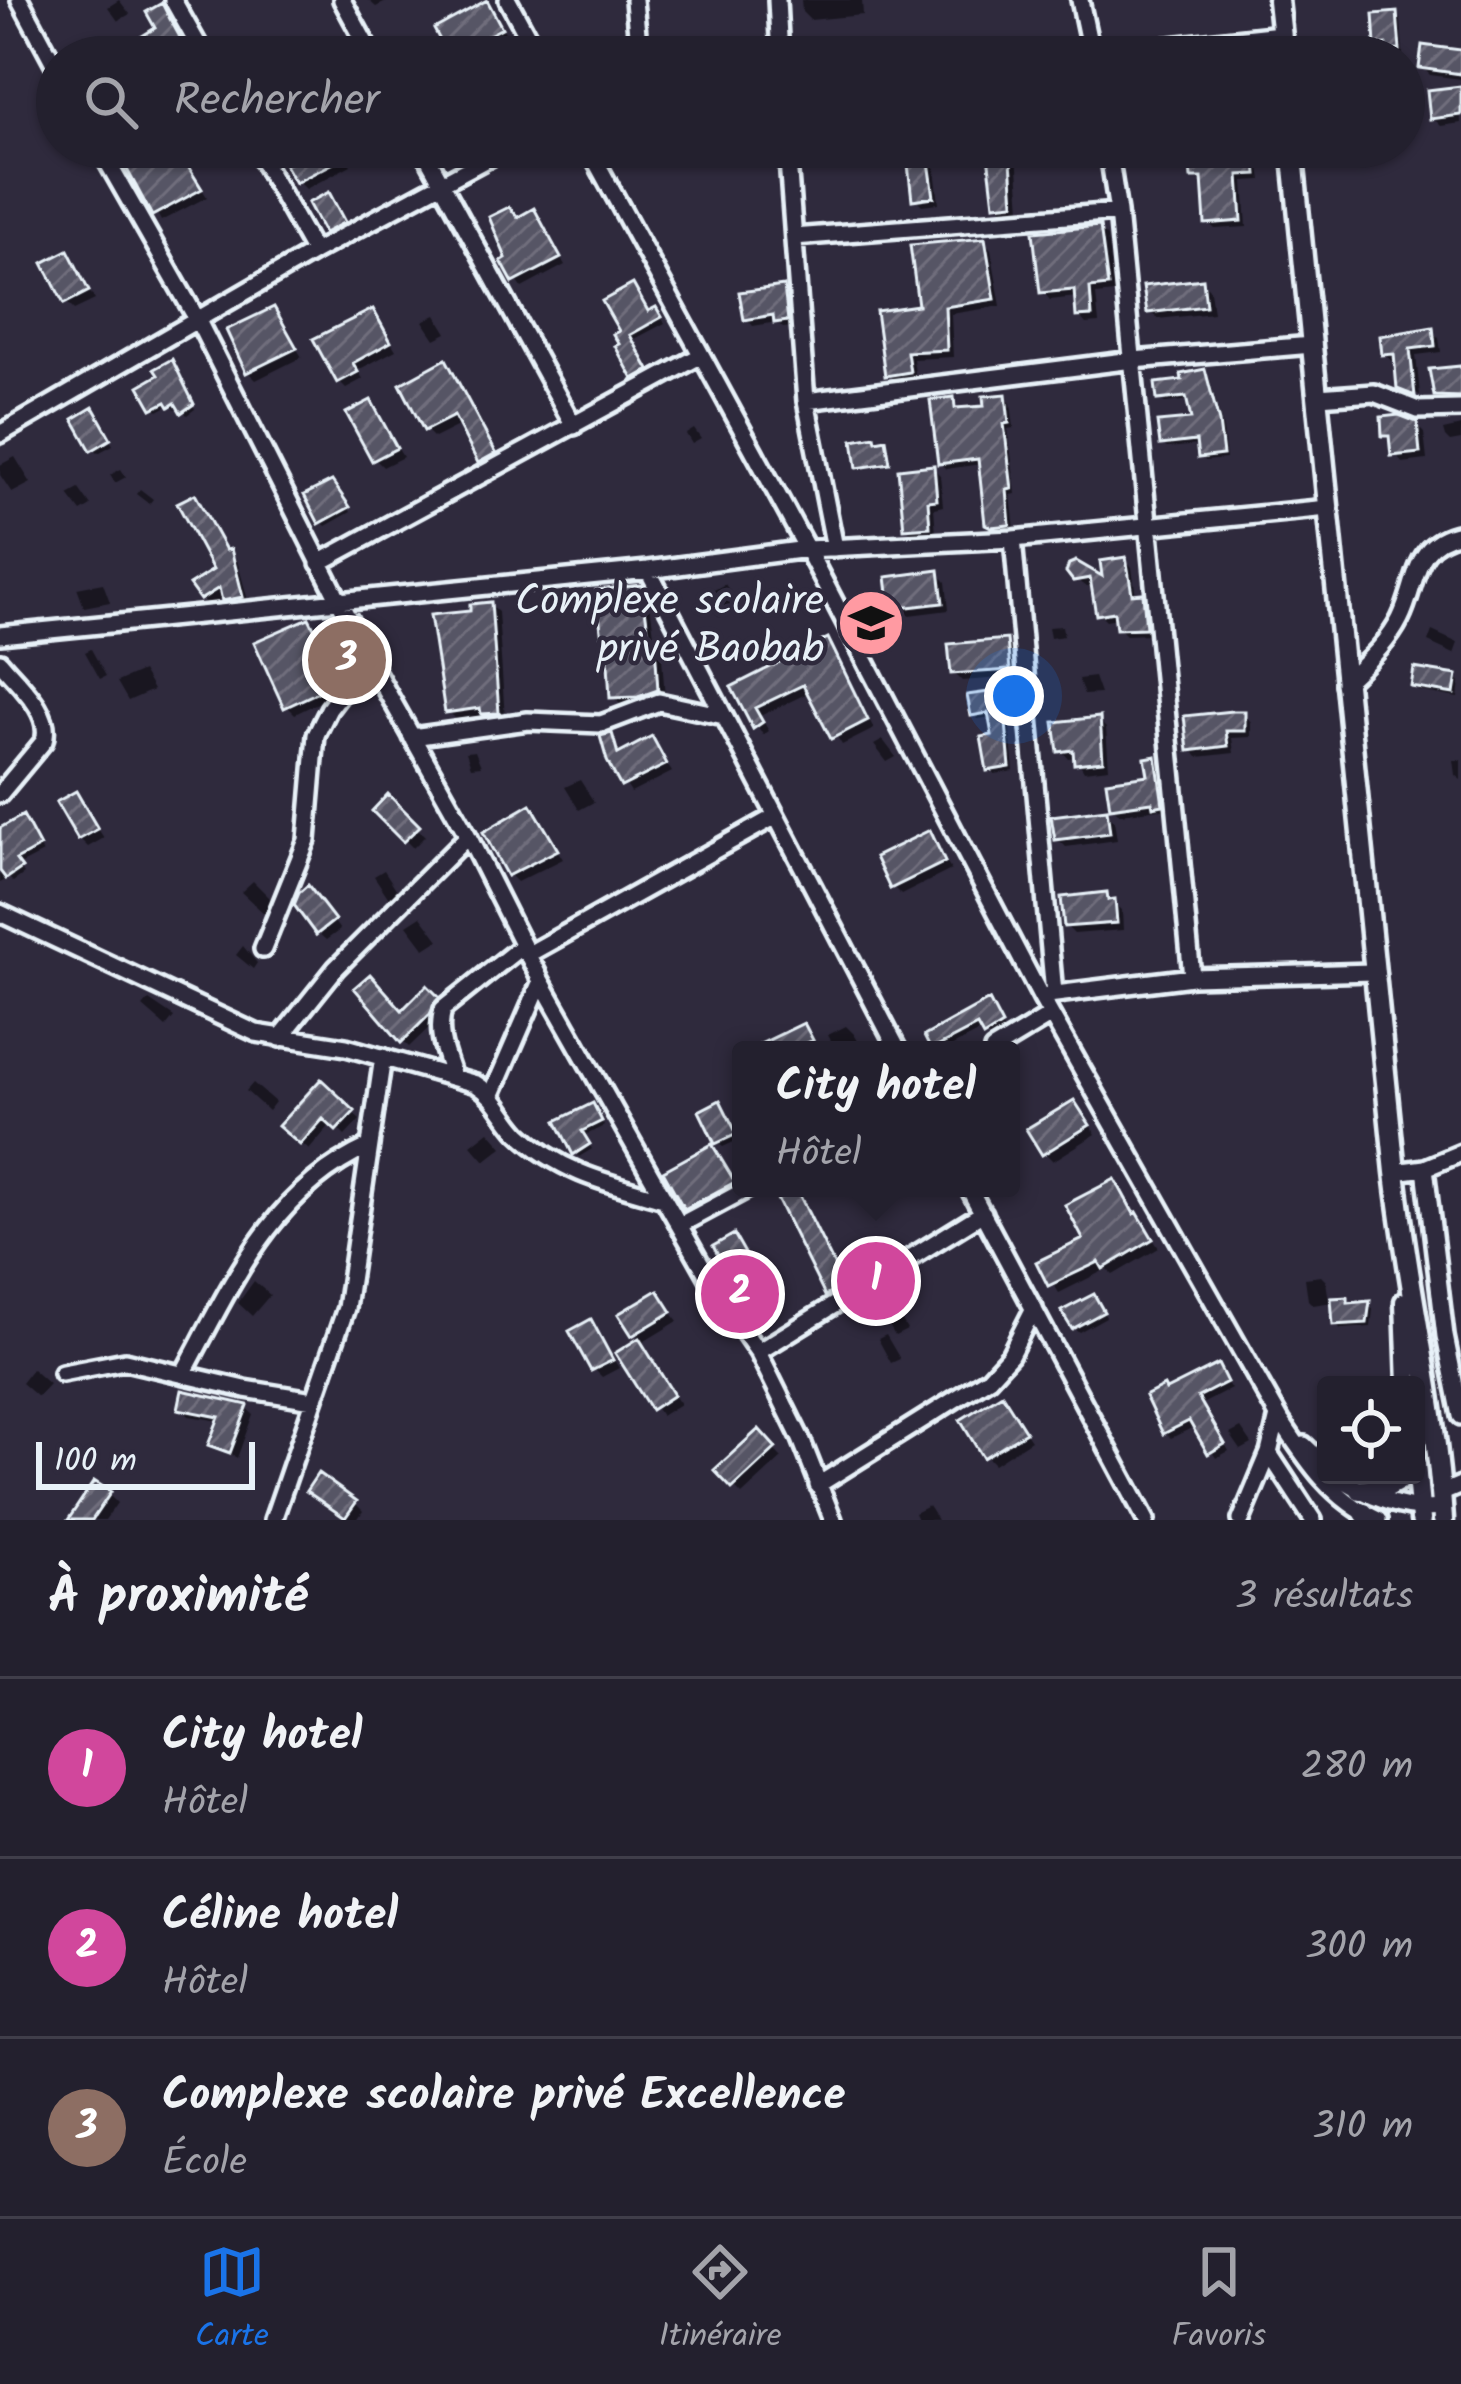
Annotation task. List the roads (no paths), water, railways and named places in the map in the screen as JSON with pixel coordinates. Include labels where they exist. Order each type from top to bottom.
[{"type":"main road","points":[[1278,0],[1281,34]]},
{"type":"main road","points":[[1294,168],[1395,1172],[1442,1507]]},
{"type":"main road","points":[[1406,1268],[1407,1376]]},
{"type":"main road","points":[[1360,1490],[1393,1484]]},
{"type":"main road","points":[[1417,1484],[1420,1515]]},
{"type":"street","points":[[20,0],[39,36]]},
{"type":"street","points":[[173,0],[193,36]]},
{"type":"street","points":[[342,0],[362,36]]},
{"type":"street","points":[[508,0],[528,36]]},
{"type":"street","points":[[634,0],[637,36]]},
{"type":"street","points":[[777,0],[779,36]]},
{"type":"street","points":[[1080,0],[1088,36]]},
{"type":"street","points":[[1264,36],[1281,34]]},
{"type":"street","points":[[111,168],[197,321],[368,658],[468,836],[541,981],[718,1294],[758,1352],[802,1438],[833,1520]]},
{"type":"street","points":[[267,168],[314,252]]},
{"type":"street","points":[[433,168],[574,426]]},
{"type":"street","points":[[0,434],[314,252],[471,168]]},
{"type":"street","points":[[599,168],[1047,995]]},
{"type":"street","points":[[789,168],[806,400],[836,548]]},
{"type":"street","points":[[1111,168],[1192,977]]},
{"type":"street","points":[[794,237],[1118,212]]},
{"type":"street","points":[[806,400],[1132,360],[1312,345]]},
{"type":"street","points":[[320,562],[700,356]]},
{"type":"street","points":[[1318,397],[1374,393],[1418,410],[1461,409]]},
{"type":"street","points":[[0,635],[648,570],[806,549],[1013,539],[1328,508]]},
{"type":"street","points":[[1344,684],[1386,642],[1400,620],[1423,553],[1438,540],[1461,533]]},
{"type":"street","points":[[1013,539],[1051,1015],[1280,1419],[1318,1477],[1370,1518]]},
{"type":"street","points":[[648,570],[893,1041]]},
{"type":"street","points":[[262,949],[308,840],[316,735],[329,709],[368,658]]},
{"type":"street","points":[[0,662],[44,717],[47,730],[44,741],[0,794]]},
{"type":"street","points":[[412,737],[528,721],[601,724],[658,702],[724,716]]},
{"type":"street","points":[[453,1077],[440,1039],[443,1009],[451,999],[525,951],[776,816]]},
{"type":"street","points":[[280,1038],[336,968],[468,836]]},
{"type":"street","points":[[0,913],[179,995],[220,1019],[280,1038],[346,1047],[476,1084],[492,1094],[516,1130],[544,1154],[576,1173],[664,1199]]},
{"type":"street","points":[[1047,995],[1192,977],[1373,972]]},
{"type":"street","points":[[492,1094],[541,981]]},
{"type":"street","points":[[1008,1041],[1051,1015]]},
{"type":"street","points":[[273,1520],[346,1307],[383,1057]]},
{"type":"street","points":[[183,1374],[235,1280],[282,1210],[320,1172],[368,1148]]},
{"type":"street","points":[[1395,1172],[1425,1168],[1461,1153]]},
{"type":"street","points":[[1425,1168],[1445,1336],[1461,1416]]},
{"type":"street","points":[[680,1226],[733,1197]]},
{"type":"street","points":[[974,1197],[1146,1520]]},
{"type":"street","points":[[758,1352],[982,1214]]},
{"type":"street","points":[[818,1485],[989,1378],[1010,1355],[1034,1309]]},
{"type":"street","points":[[62,1372],[125,1361],[313,1400]]},
{"type":"street","points":[[1241,1520],[1280,1419]]},
{"type":"street","points":[[1280,1419],[1317,1457]]},
{"type":"street","points":[[1269,1454],[1313,1520]]},
{"type":"street","points":[[1351,1484],[1420,1515],[1442,1507],[1461,1485]]},
{"type":"place","name":"Complexe scolaire privé Baobab","points":[[871,623]]},
{"type":"place","name":"Complexe scolaire privé Excellence","points":[[347,660]]},
{"type":"place","name":"City hotel","points":[[876,1281]]},
{"type":"place","name":"Céline hotel","points":[[740,1294]]}]
